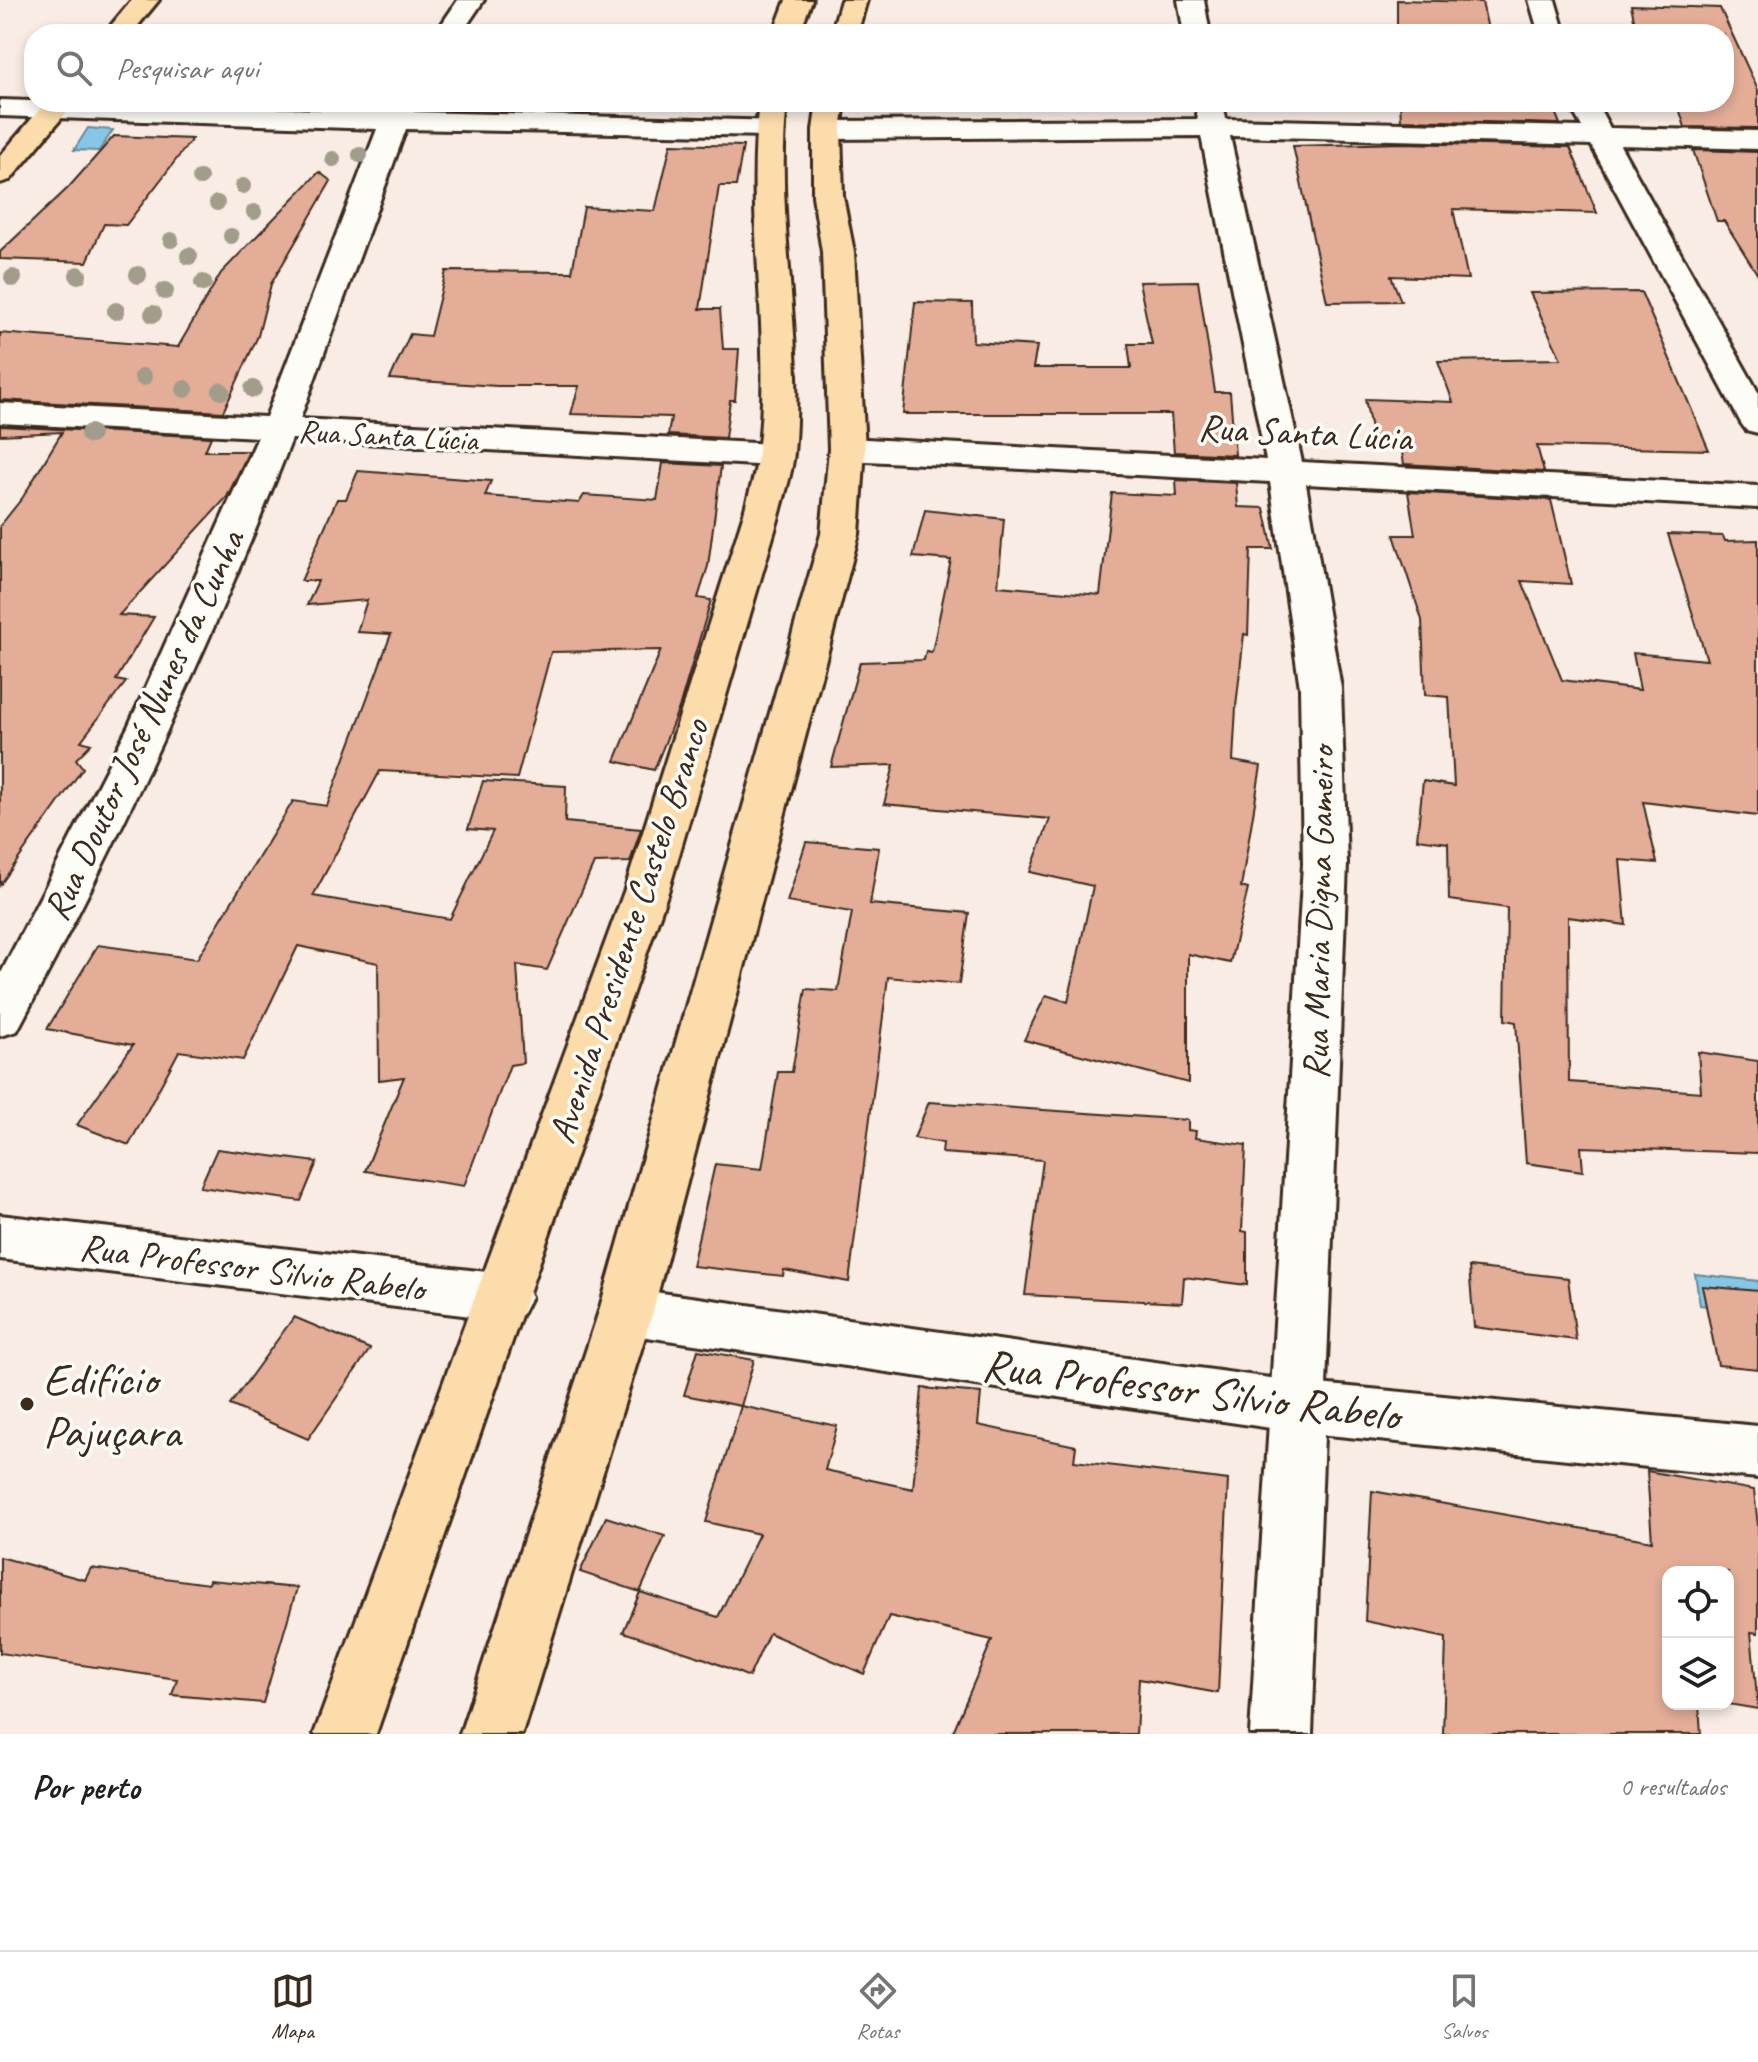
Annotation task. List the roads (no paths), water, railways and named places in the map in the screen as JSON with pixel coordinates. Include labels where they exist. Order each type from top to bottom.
[{"type":"main road","points":[[126,24],[146,0]]},
{"type":"main road","points":[[790,24],[799,0]]},
{"type":"main road","points":[[847,24],[854,0]]},
{"type":"main road","points":[[0,174],[53,112]]},
{"type":"main road","name":"Avenida Presidente Castelo Branco","points":[[491,1734],[626,1311],[819,620],[840,534],[847,449],[771,114]]},
{"type":"main road","name":"Avenida Presidente Castelo Branco","points":[[345,1734],[504,1297],[647,889],[762,513],[775,455],[778,388],[804,253],[828,196],[829,116]]},
{"type":"street","points":[[455,24],[471,0]]},
{"type":"street","points":[[1191,0],[1195,24]]},
{"type":"street","points":[[1542,0],[1549,24]]},
{"type":"street","points":[[0,108],[24,108]]},
{"type":"street","points":[[400,112],[591,121],[771,114]]},
{"type":"street","name":"Rua Doutor José Nunes da Cunha","points":[[0,1018],[17,951],[133,762],[278,429],[400,112]]},
{"type":"street","points":[[1587,112],[1758,423]]},
{"type":"street","points":[[829,116],[1211,114],[1599,136],[1758,140]]},
{"type":"street","name":"Rua Maria Digna Gameiro","points":[[1211,114],[1287,473],[1318,664],[1325,768],[1325,864],[1281,1734]]},
{"type":"street","name":"Rua Santa Lúcia","points":[[0,413],[775,455]]},
{"type":"street","name":"Rua Santa Lúcia","points":[[847,449],[1758,497]]},
{"type":"street","name":"Rua Professor Silvio Rabelo","points":[[0,1237],[504,1297]]},
{"type":"street","name":"Rua Professor Silvio Rabelo","points":[[626,1311],[1298,1407],[1758,1452]]},
{"type":"water","points":[[88,128],[113,130],[99,151],[74,150]]},
{"type":"water","points":[[1695,1274],[1758,1281],[1758,1312],[1700,1305]]},
{"type":"place","name":"Edifício Pajuçara","points":[[27,1404]]}]
